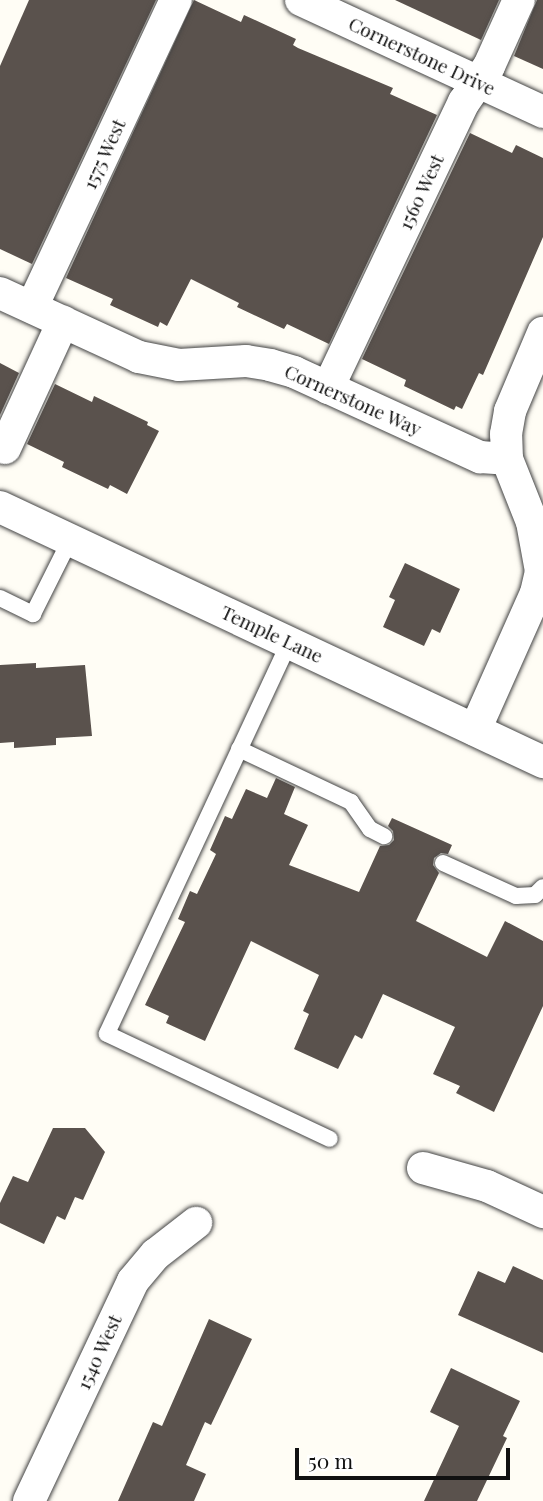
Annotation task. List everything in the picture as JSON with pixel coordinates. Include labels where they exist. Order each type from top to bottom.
[{"type":"street","name":"1575 West","points":[[32,307],[176,0]]},
{"type":"street","name":"Cornerstone Drive","points":[[301,0],[543,112]]},
{"type":"street","name":"1560 West","points":[[328,388],[464,102],[478,82],[519,0]]},
{"type":"street","name":"Cornerstone Way","points":[[0,293],[158,363],[179,365],[246,361],[270,365],[328,388],[480,457],[507,460]]},
{"type":"street","points":[[5,448],[63,322]]},
{"type":"street","points":[[475,730],[537,593],[541,571],[532,522],[507,460],[506,434],[510,411],[543,333]]},
{"type":"street","name":"Temple Lane","points":[[0,507],[543,762]]},
{"type":"street","points":[[423,1168],[487,1186],[543,1212]]},
{"type":"street","name":"1540 West","points":[[29,1501],[133,1281],[156,1254],[196,1223]]},
{"type":"lane","points":[[0,598],[33,614],[70,540]]},
{"type":"lane","points":[[289,643],[107,1034],[330,1139]]},
{"type":"lane","points":[[239,749],[351,802],[370,829],[384,835]]},
{"type":"lane","points":[[443,863],[516,896],[535,895],[543,887]]},
{"type":"building","points":[[29,0],[156,0],[32,264],[0,249],[0,66]]},
{"type":"building","points":[[194,0],[241,22],[244,15],[296,39],[293,45],[298,48],[393,88],[390,94],[437,115],[329,344],[287,324],[284,329],[237,307],[239,303],[191,279],[167,326],[160,322],[158,327],[110,305],[113,299],[66,278]]},
{"type":"building","points":[[395,0],[499,0],[481,40]]},
{"type":"building","points":[[537,0],[543,0],[543,69],[514,56]]},
{"type":"building","points":[[470,133],[512,153],[516,145],[543,158],[543,237],[483,375],[479,373],[462,409],[456,406],[454,410],[404,386],[406,380],[362,359]]},
{"type":"building","points":[[0,363],[19,373],[0,415]]},
{"type":"building","points":[[55,384],[92,402],[94,396],[148,422],[147,425],[159,431],[127,494],[110,485],[108,489],[62,467],[64,462],[27,444]]},
{"type":"building","points":[[405,563],[460,589],[440,633],[432,629],[424,646],[383,627],[395,600],[389,597]]},
{"type":"building","points":[[36,663],[36,668],[85,665],[92,736],[56,738],[56,745],[14,748],[14,742],[0,743],[0,665]]},
{"type":"building","points":[[276,778],[295,787],[284,814],[308,825],[289,865],[359,892],[380,846],[389,845],[394,840],[393,831],[388,826],[392,818],[452,845],[448,854],[441,853],[434,858],[433,865],[439,873],[416,921],[487,957],[505,921],[543,941],[543,1006],[494,1112],[456,1093],[460,1086],[433,1074],[455,1027],[383,994],[362,1039],[355,1035],[338,1069],[294,1049],[309,1014],[303,1011],[319,975],[251,941],[205,1041],[166,1023],[169,1016],[145,1005],[185,922],[178,919],[190,891],[197,894],[216,854],[210,850],[225,816],[232,819],[246,789],[267,798]]},
{"type":"building","points":[[53,1128],[85,1128],[105,1152],[83,1200],[75,1197],[65,1220],[57,1216],[44,1244],[0,1223],[0,1203],[13,1176],[28,1182]]},
{"type":"building","points":[[513,1266],[543,1280],[543,1353],[458,1315],[478,1271],[505,1283]]},
{"type":"building","points":[[209,1319],[252,1339],[211,1425],[205,1422],[186,1465],[206,1474],[194,1501],[118,1501],[153,1422],[162,1426]]},
{"type":"building","points":[[451,1368],[520,1401],[503,1436],[507,1438],[477,1501],[424,1501],[459,1426],[430,1412]]}]
